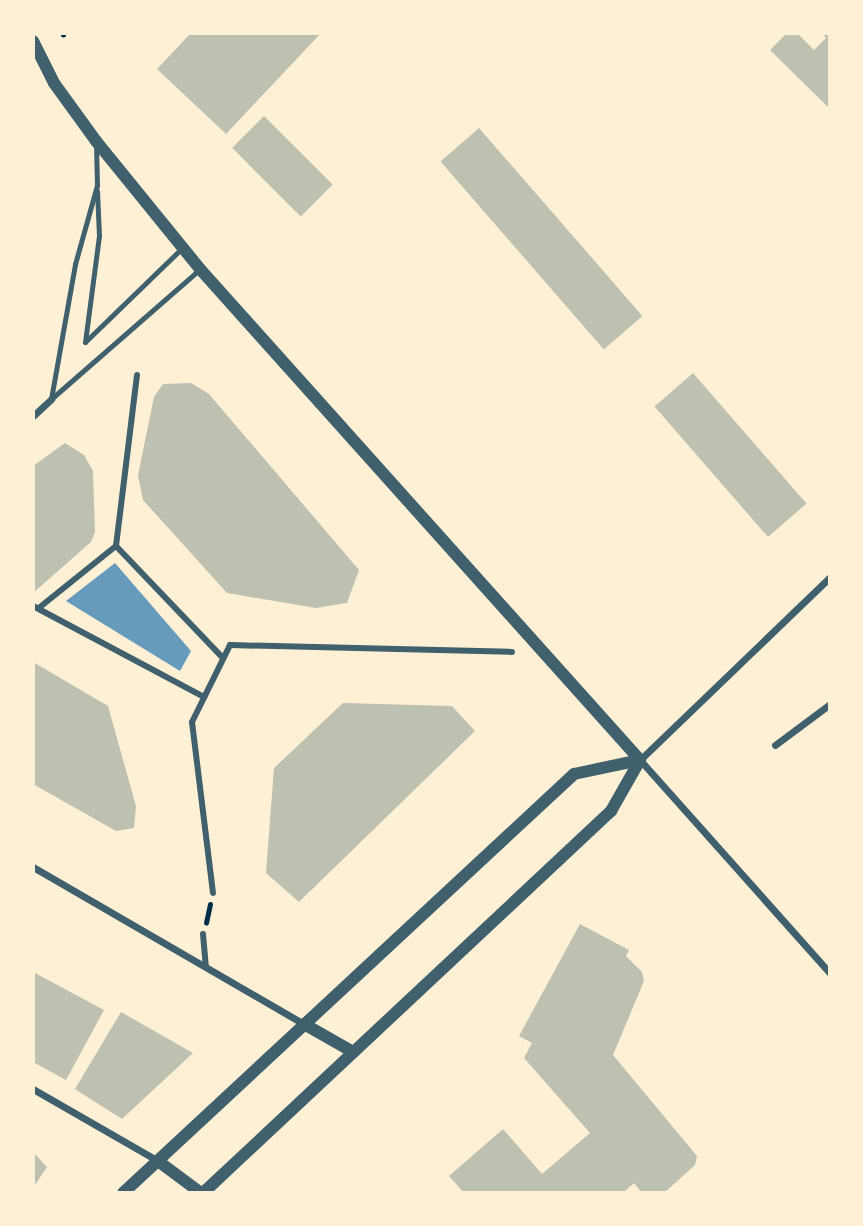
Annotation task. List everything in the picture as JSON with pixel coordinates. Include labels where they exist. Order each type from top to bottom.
[{"type":"street","points":[[33,41],[54,83],[96,141],[200,269],[830,973]]},
{"type":"street","points":[[33,64],[54,83]]},
{"type":"street","points":[[137,375],[116,546],[37,606],[204,697]]},
{"type":"street","points":[[33,416],[51,399]]},
{"type":"street","points":[[116,546],[223,658]]},
{"type":"street","points":[[33,1089],[158,1161],[202,1193],[611,811],[640,760],[830,578]]},
{"type":"street","points":[[213,893],[192,722],[230,645],[512,652]]},
{"type":"street","points":[[775,745],[830,704]]},
{"type":"street","points":[[123,1193],[573,774],[640,760]]},
{"type":"street","points":[[33,867],[354,1052]]},
{"type":"street","points":[[203,934],[206,967]]},
{"type":"lane","points":[[96,141],[99,236],[85,342],[183,247]]},
{"type":"lane","points":[[51,399],[75,264],[97,185]]},
{"type":"lane","points":[[51,399],[200,269]]},
{"type":"path","points":[[203,934],[213,893]]},
{"type":"water","points":[[115,563],[191,651],[180,671],[66,601]]},
{"type":"building","points":[[191,33],[321,33],[226,134],[157,69]]},
{"type":"building","points":[[787,33],[797,33],[814,50],[826,38],[822,33],[830,33],[830,109],[770,50]]},
{"type":"building","points":[[264,116],[333,185],[301,216],[232,148]]},
{"type":"building","points":[[479,128],[642,316],[604,349],[441,161]]},
{"type":"building","points":[[693,373],[806,504],[768,537],[655,406]]},
{"type":"building","points":[[191,383],[209,394],[359,570],[347,603],[316,608],[227,593],[143,500],[138,475],[154,397],[163,384]]},
{"type":"building","points":[[65,443],[84,455],[93,471],[95,532],[91,542],[33,593],[33,466]]},
{"type":"building","points":[[33,662],[108,706],[136,806],[134,828],[116,831],[33,784]]},
{"type":"building","points":[[343,703],[452,706],[475,731],[299,902],[266,873],[274,768]]},
{"type":"building","points":[[580,924],[629,950],[626,956],[642,972],[644,981],[613,1055],[697,1156],[695,1165],[664,1193],[642,1193],[634,1183],[623,1193],[464,1193],[449,1176],[503,1129],[542,1174],[590,1133],[524,1058],[532,1043],[519,1036]]},
{"type":"building","points":[[35,973],[104,1010],[66,1080],[33,1062]]},
{"type":"building","points":[[121,1012],[193,1053],[122,1119],[75,1089]]},
{"type":"building","points":[[33,1152],[47,1167],[33,1188]]}]
